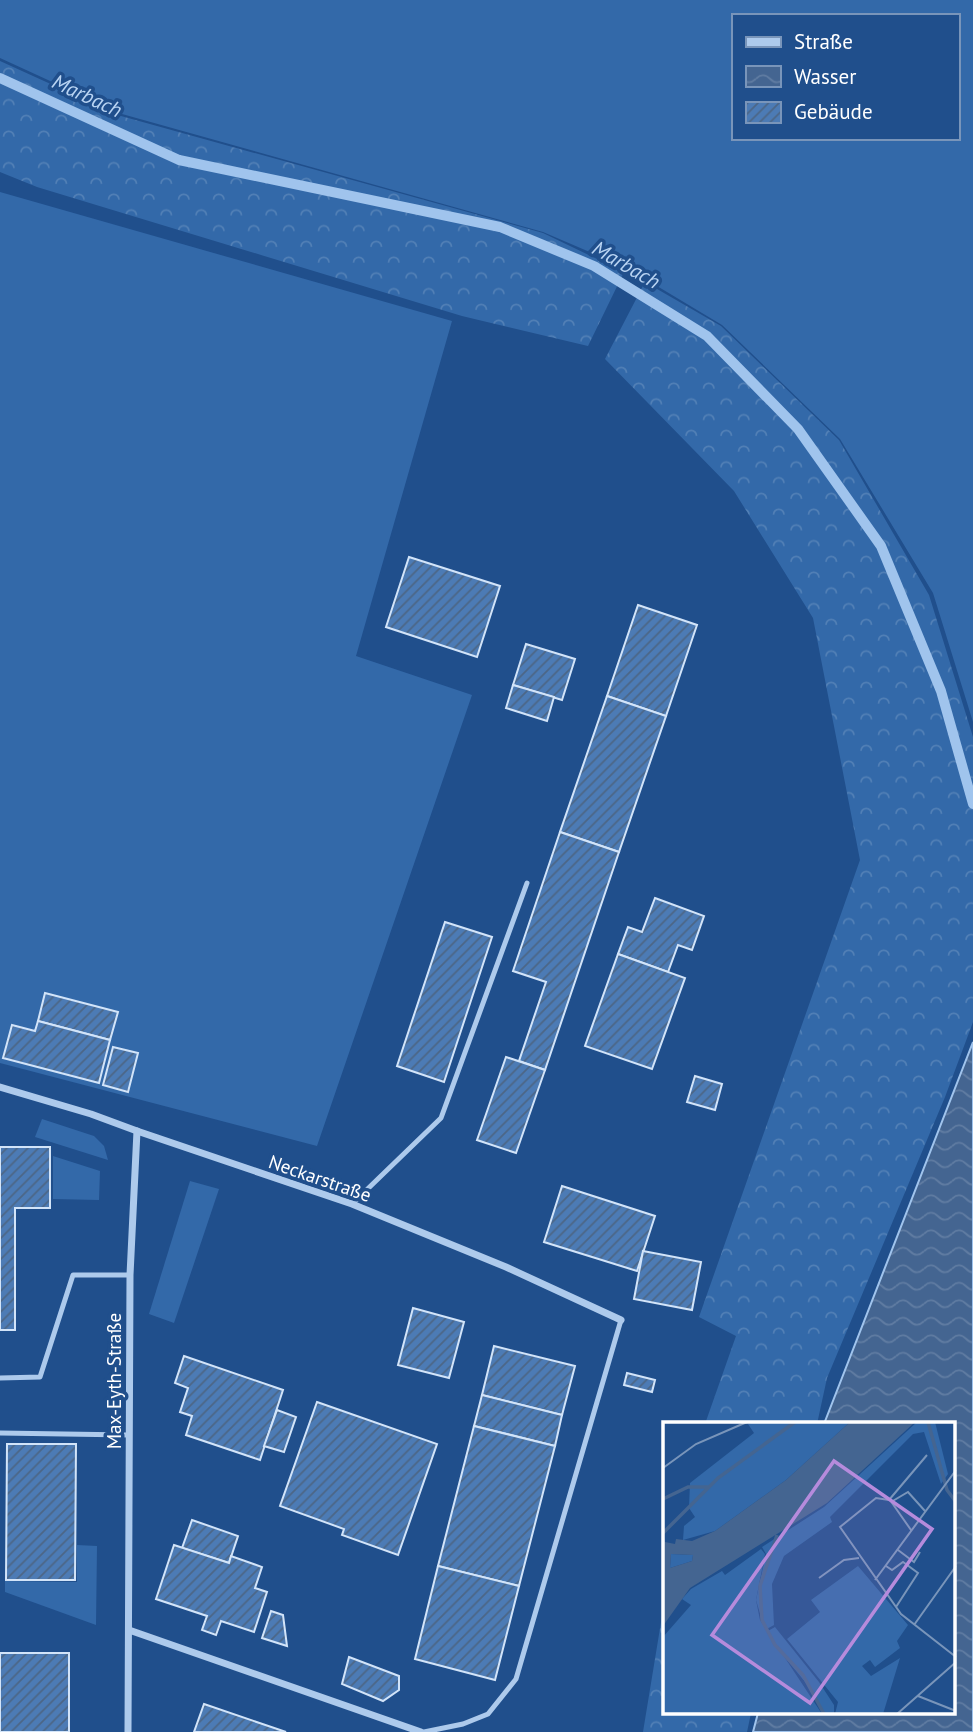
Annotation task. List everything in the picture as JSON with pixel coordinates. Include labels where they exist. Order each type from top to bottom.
[{"type":"street","name":"Neckarstraße","points":[[0,1087],[91,1114],[352,1204],[506,1267],[621,1320]]},
{"type":"street","name":"Max-Eyth-Straße","points":[[128,1732],[130,1275],[137,1131]]},
{"type":"street","points":[[129,1630],[398,1728],[422,1732]]},
{"type":"lane","points":[[352,1204],[441,1118],[527,883]]},
{"type":"lane","points":[[0,1378],[40,1377],[73,1275],[130,1275]]},
{"type":"lane","points":[[422,1732],[463,1724],[488,1714],[516,1679],[621,1320]]},
{"type":"lane","points":[[0,1433],[129,1434]]},
{"type":"green space","points":[[0,0],[973,0],[973,722],[933,593],[840,439],[722,325],[627,268],[543,232],[122,114],[0,58]]},
{"type":"green space","points":[[0,61],[121,116],[543,233],[624,272],[588,346],[462,316],[37,187],[0,172]]},
{"type":"green space","points":[[0,192],[452,321],[356,656],[472,695],[317,1146],[0,1063]]},
{"type":"green space","points":[[645,282],[721,326],[839,440],[929,595],[973,737],[973,1022],[945,1097],[827,1378],[817,1422],[706,1422],[736,1336],[699,1317],[860,860],[813,618],[734,491],[605,359]]},
{"type":"green space","points":[[42,1119],[94,1136],[104,1146],[108,1160],[35,1137]]},
{"type":"green space","points":[[53,1156],[100,1171],[99,1200],[53,1199]]},
{"type":"green space","points":[[190,1181],[219,1189],[174,1323],[149,1314]]},
{"type":"green space","points":[[77,1545],[97,1546],[96,1625],[5,1592],[5,1581],[77,1582]]},
{"type":"green space","points":[[663,1610],[663,1714],[751,1714],[747,1732],[643,1732]]},
{"type":"water","points":[[973,1042],[973,1732],[753,1732],[758,1714],[956,1714],[956,1422],[825,1422]]},
{"type":"building","points":[[409,557],[500,586],[477,657],[386,627]]},
{"type":"building","points":[[638,605],[697,625],[666,716],[607,696]]},
{"type":"building","points":[[526,644],[575,659],[562,700],[513,685]]},
{"type":"building","points":[[513,685],[554,697],[547,721],[506,708]]},
{"type":"building","points":[[607,696],[666,716],[619,852],[560,832]]},
{"type":"building","points":[[560,832],[619,852],[545,1070],[519,1061],[546,982],[513,971]]},
{"type":"building","points":[[655,898],[704,916],[692,950],[678,945],[668,972],[618,954],[628,927],[642,932]]},
{"type":"building","points":[[445,922],[492,937],[444,1082],[397,1066]]},
{"type":"building","points":[[618,954],[685,978],[652,1069],[585,1046]]},
{"type":"building","points":[[45,993],[118,1012],[110,1040],[38,1021]]},
{"type":"building","points":[[38,1021],[110,1040],[99,1083],[3,1058],[12,1025],[35,1031]]},
{"type":"building","points":[[113,1047],[138,1053],[128,1092],[103,1085]]},
{"type":"building","points":[[506,1057],[545,1070],[516,1153],[477,1140]]},
{"type":"building","points":[[695,1076],[722,1084],[715,1110],[687,1102]]},
{"type":"building","points":[[0,1147],[50,1147],[50,1208],[15,1208],[15,1330],[0,1330]]},
{"type":"building","points":[[562,1186],[655,1216],[637,1271],[544,1242]]},
{"type":"building","points":[[643,1251],[701,1262],[692,1310],[634,1299]]},
{"type":"building","points":[[413,1308],[464,1322],[449,1378],[398,1365]]},
{"type":"building","points":[[494,1346],[575,1366],[562,1415],[482,1395]]},
{"type":"building","points":[[184,1356],[283,1390],[260,1460],[186,1435],[192,1416],[180,1412],[188,1388],[175,1383]]},
{"type":"building","points":[[627,1373],[655,1380],[652,1392],[624,1385]]},
{"type":"building","points":[[482,1395],[562,1415],[555,1446],[474,1426]]},
{"type":"building","points":[[317,1402],[437,1444],[398,1555],[342,1535],[344,1529],[280,1506]]},
{"type":"building","points":[[277,1410],[296,1417],[284,1452],[264,1446]]},
{"type":"building","points":[[474,1426],[555,1446],[519,1586],[438,1566]]},
{"type":"building","points":[[7,1444],[76,1444],[75,1580],[6,1580]]},
{"type":"building","points":[[192,1520],[238,1536],[229,1563],[182,1548]]},
{"type":"building","points":[[174,1545],[229,1563],[231,1556],[262,1567],[255,1588],[267,1592],[254,1632],[221,1621],[216,1635],[202,1630],[207,1616],[156,1599]]},
{"type":"building","points":[[438,1566],[519,1586],[495,1680],[415,1659]]},
{"type":"building","points":[[271,1611],[283,1615],[287,1646],[262,1638]]},
{"type":"building","points":[[0,1653],[69,1653],[69,1732],[0,1732]]},
{"type":"building","points":[[349,1657],[399,1676],[399,1690],[383,1701],[342,1684]]},
{"type":"building","points":[[204,1704],[286,1732],[194,1732]]},
{"type":"waterway","name":"Marbach","points":[[0,78],[179,160],[500,227],[594,266],[707,336],[798,429],[881,546],[941,691],[973,804]]}]
